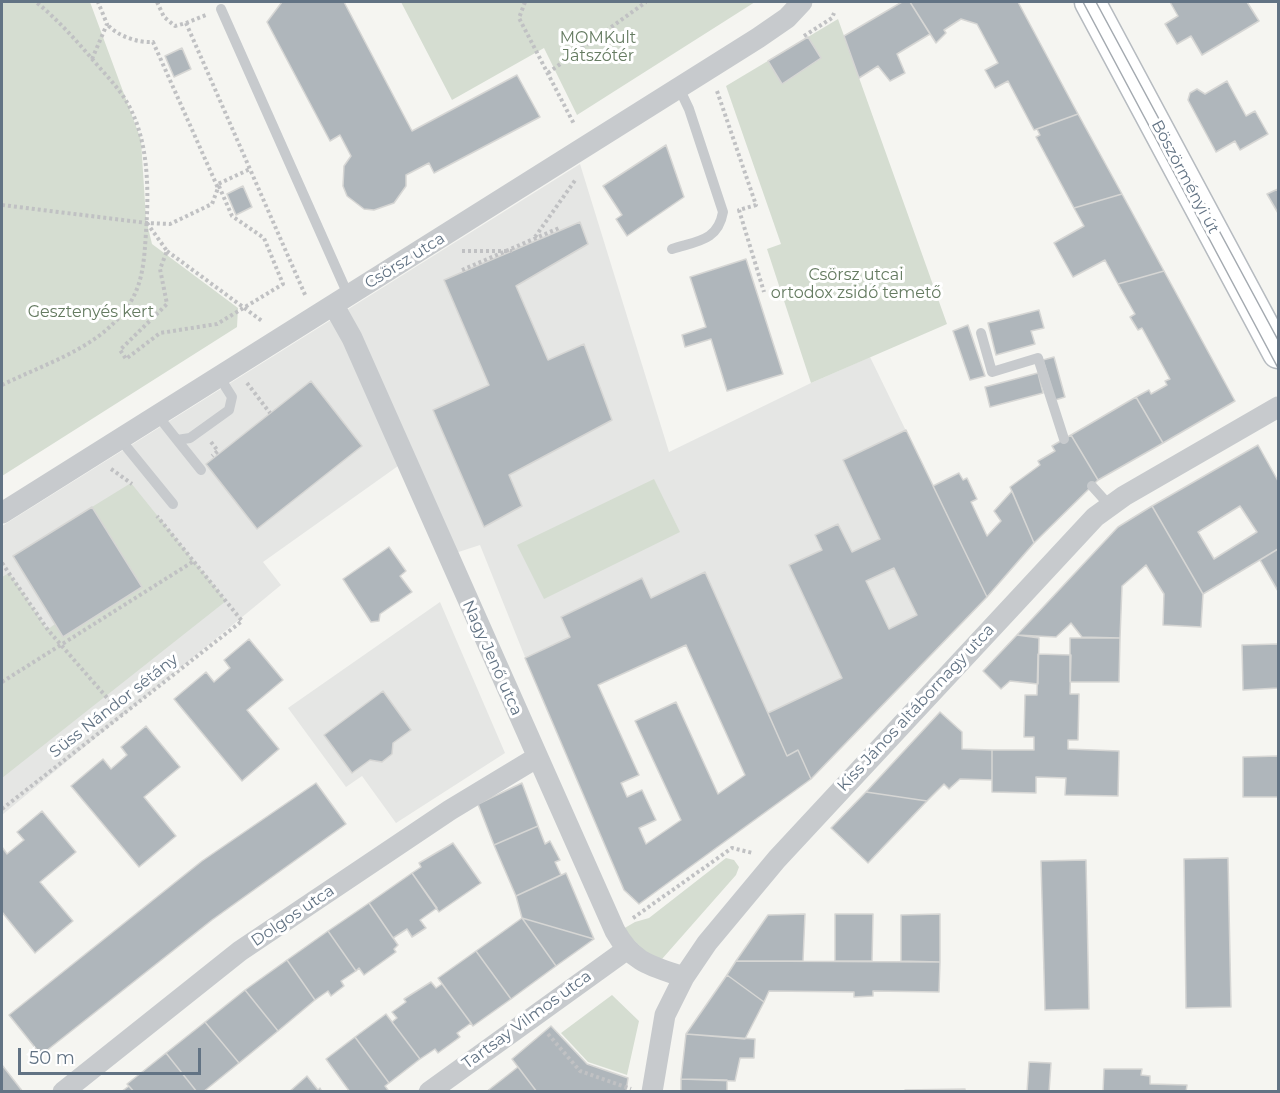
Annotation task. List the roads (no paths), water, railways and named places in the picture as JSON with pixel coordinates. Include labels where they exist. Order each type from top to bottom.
[{"type":"street","name":"Csörsz utca","points":[[2,513],[679,88],[787,18],[802,2]]},
{"type":"street","name":"Böszörményi út","points":[[1090,2],[1278,353]]},
{"type":"street","name":"Nagy Jenő utca","points":[[341,301],[352,338],[536,758],[620,940]]},
{"type":"street","name":"Kiss János altábornagy utca","points":[[652,1092],[665,1015],[684,977],[707,943],[777,859],[1095,517],[1278,407]]},
{"type":"street","name":"Dolgos utca","points":[[63,1092],[240,951],[450,810],[536,758]]},
{"type":"street","points":[[620,940],[642,963],[684,977]]},
{"type":"street","name":"Tartsay Vilmos utca","points":[[429,1092],[532,1015],[620,940]]},
{"type":"lane","points":[[221,9],[341,301]]},
{"type":"lane","points":[[672,249],[709,236],[721,226],[723,212],[689,109],[679,88]]},
{"type":"lane","points":[[981,333],[992,372],[1038,358],[1064,439]]},
{"type":"lane","points":[[177,440],[190,438],[229,410],[232,397],[220,378]]},
{"type":"lane","points":[[158,416],[201,470]]},
{"type":"lane","points":[[120,439],[173,504]]},
{"type":"lane","points":[[1092,486],[1110,506]]},
{"type":"tram line","points":[[1083,2],[1278,368]]},
{"type":"tram line","points":[[1096,2],[1278,340]]},
{"type":"park label","name":"MOMKult Játszótér","points":[[598,47]]},
{"type":"park label","name":"Csörsz utcai ortodox zsidó temető","points":[[856,284]]},
{"type":"park label","name":"Gesztenyés kert","points":[[91,312]]}]
